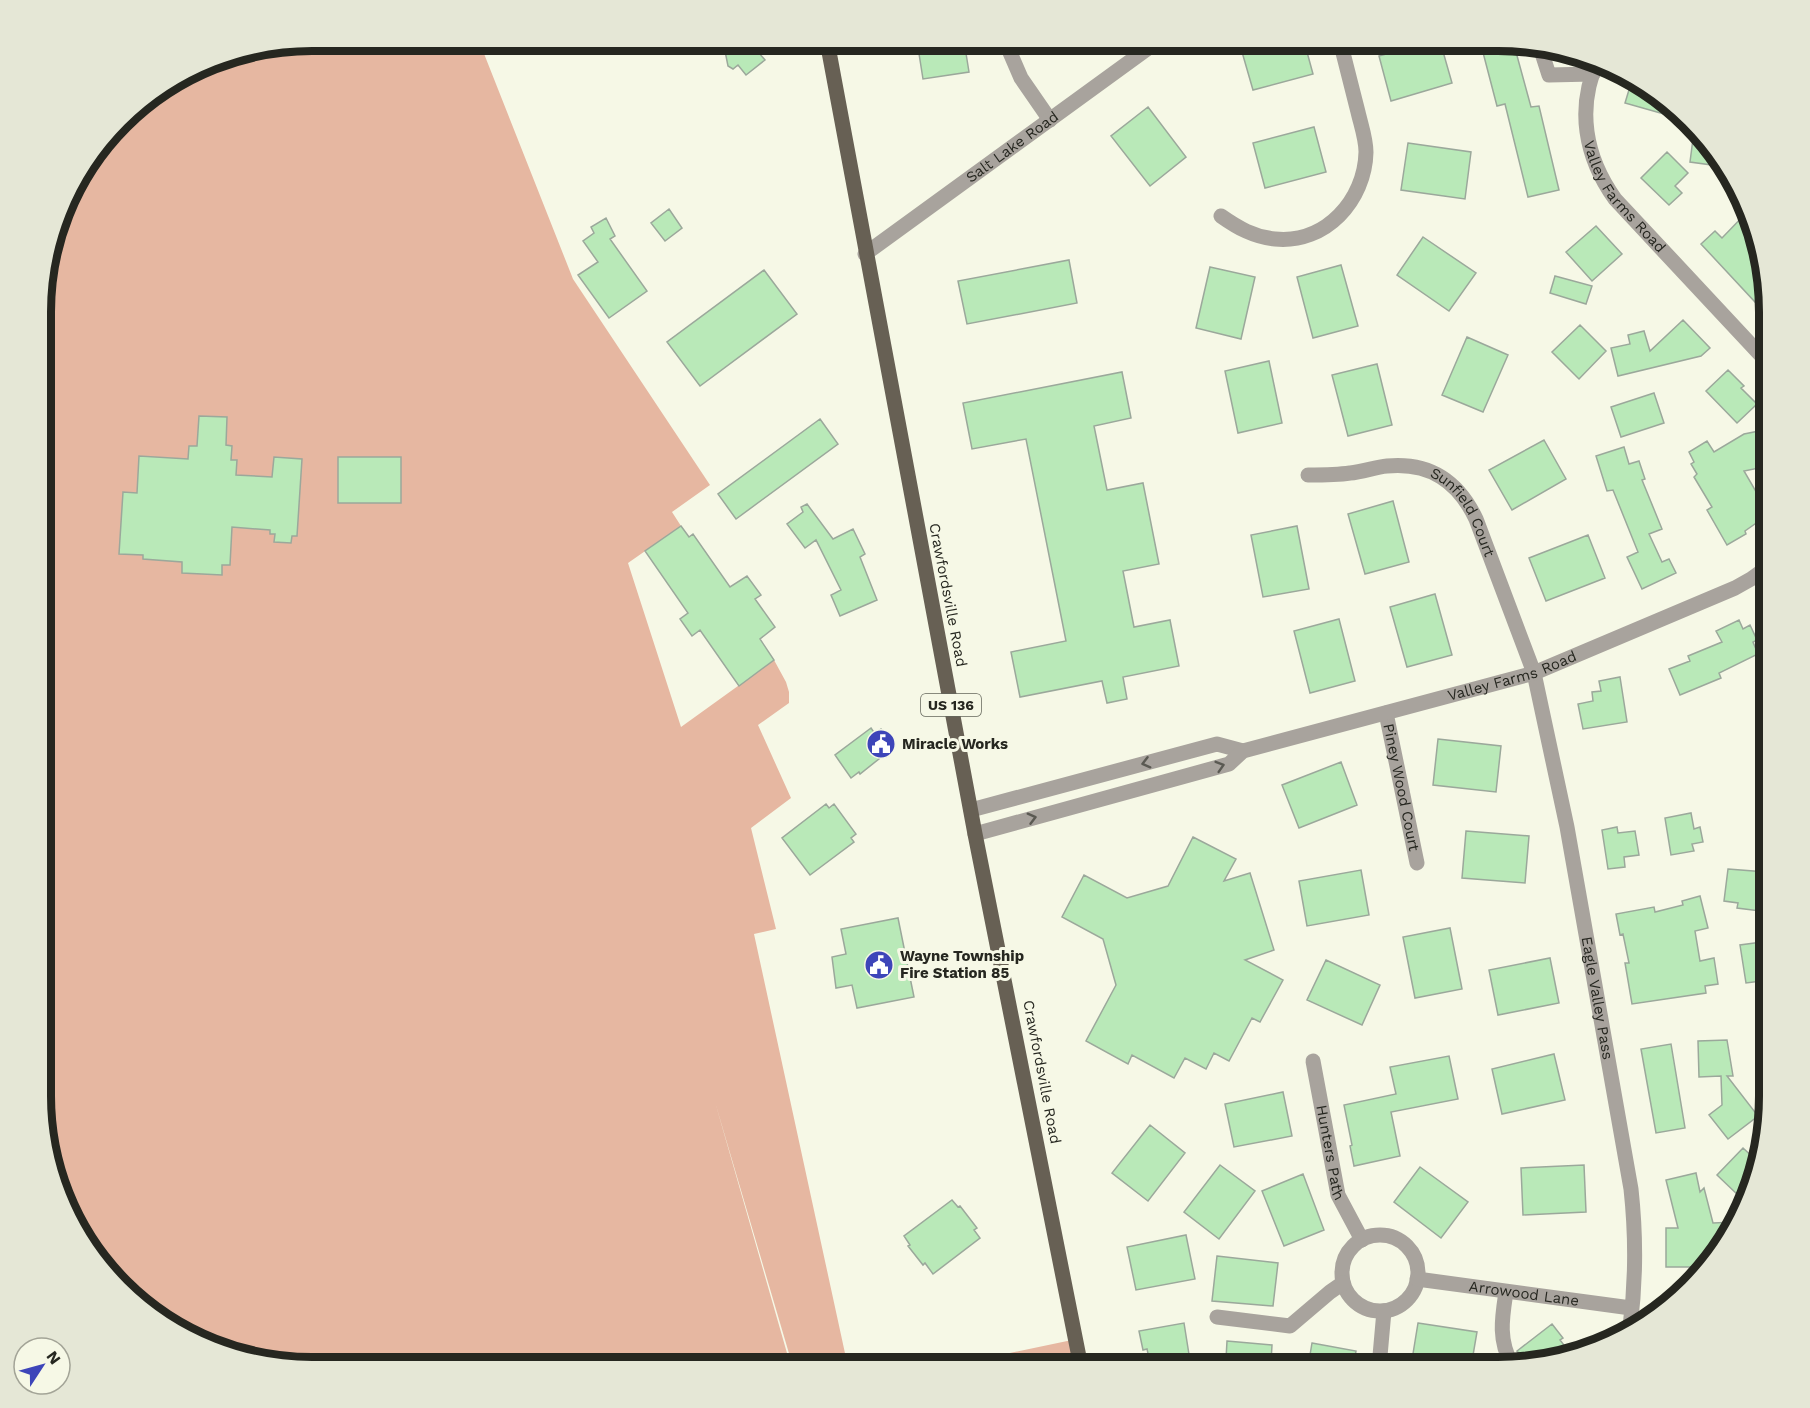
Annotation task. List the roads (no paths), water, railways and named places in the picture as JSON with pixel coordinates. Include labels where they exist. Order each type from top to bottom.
[{"type":"main road","name":"Crawfordsville Road","points":[[829,51],[975,834],[1079,1357]]},
{"type":"street","points":[[1010,51],[1022,78],[1050,120]]},
{"type":"street","name":"Salt Lake Road","points":[[866,254],[1144,51]]},
{"type":"street","points":[[1221,216],[1235,226],[1259,236],[1283,240],[1316,232],[1332,223],[1344,212],[1354,198],[1364,174],[1366,149],[1342,51]]},
{"type":"street","points":[[1543,55],[1549,75],[1590,68]]},
{"type":"street","name":"Valley Farms Road","points":[[1595,70],[1587,100],[1586,118],[1590,153],[1605,184],[1615,199],[1759,353]]},
{"type":"street","name":"Sunfield Court","points":[[1308,475],[1348,474],[1385,466],[1402,465],[1428,470],[1451,483],[1468,503],[1476,519],[1534,673]]},
{"type":"street","name":"Valley Farms Road","points":[[975,834],[1229,764],[1243,751],[1534,673],[1743,584],[1759,573]]},
{"type":"street","name":"Eagle Valley Pass","points":[[1534,673],[1567,827],[1631,1189],[1635,1272],[1630,1321]]},
{"type":"street","name":"Piney Wood Court","points":[[1386,712],[1417,863]]},
{"type":"street","name":"Valley Farms Road","points":[[971,810],[1217,744],[1243,751]]},
{"type":"street","name":"Hunters Path","points":[[1313,1061],[1338,1195],[1362,1240]]},
{"type":"street","points":[[1382,1236],[1407,1247],[1414,1259],[1417,1279],[1406,1301],[1396,1308],[1384,1311],[1371,1310],[1359,1305],[1349,1295],[1343,1283],[1342,1271],[1345,1258],[1352,1248],[1362,1240],[1382,1236]]},
{"type":"street","name":"Arrowood Lane","points":[[1417,1279],[1631,1308]]},
{"type":"street","points":[[1217,1317],[1290,1326],[1343,1283]]},
{"type":"street","points":[[1506,1292],[1501,1324],[1502,1342],[1508,1356]]},
{"type":"street","points":[[1380,1357],[1384,1311]]},
{"type":"place","name":"Miracle Works","points":[[881,744]]},
{"type":"place","name":"Wayne Township Fire Station 85","points":[[879,965]]}]
